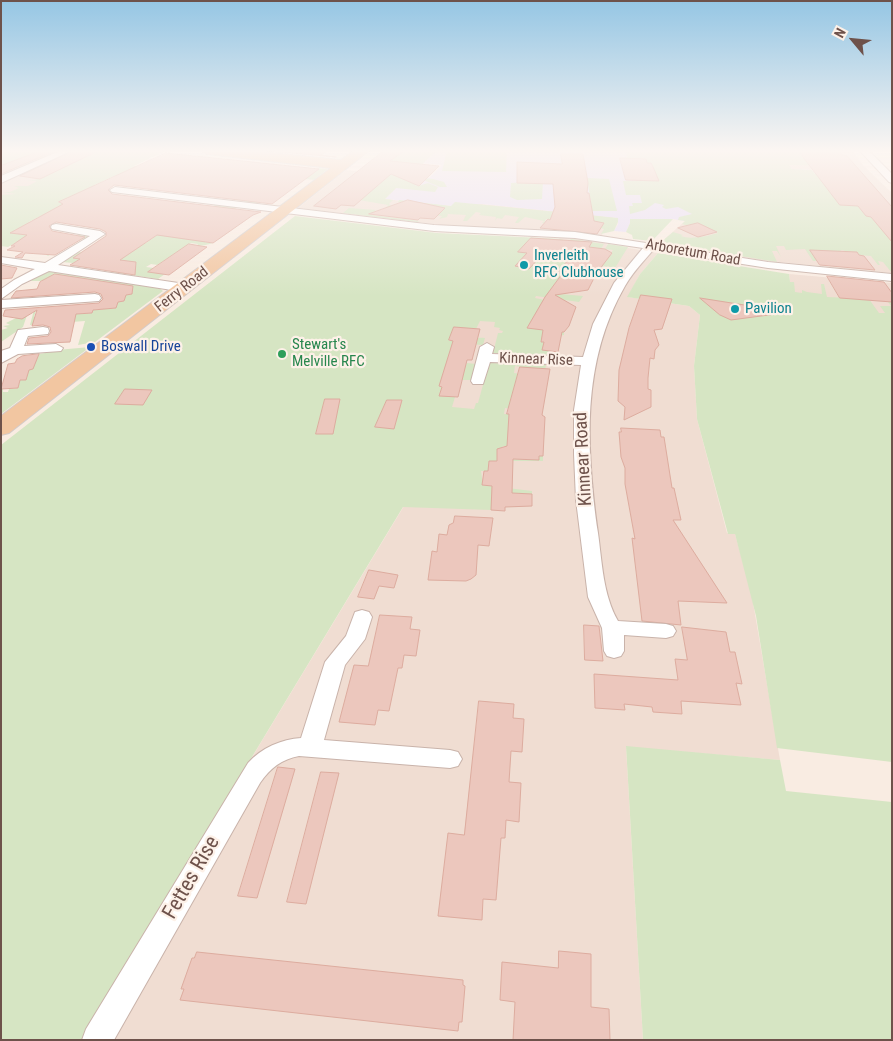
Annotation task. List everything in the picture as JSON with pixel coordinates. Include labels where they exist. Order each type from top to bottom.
[{"type":"main road","name":"Ferry Road","points":[[1,428],[300,199]]},
{"type":"street","name":"Arboretum Road","points":[[188,199],[434,228],[564,234],[776,266],[892,278]]},
{"type":"street","points":[[1,295],[6,286],[47,267],[100,234],[56,227]]},
{"type":"street","name":"Kinnear Road","points":[[614,652],[612,626],[602,612],[599,602],[582,466],[580,423],[587,361],[595,335],[616,289],[628,270],[650,246]]},
{"type":"street","points":[[1,260],[185,288]]},
{"type":"street","points":[[66,300],[71,286]]},
{"type":"street","points":[[1,304],[95,298]]},
{"type":"street","points":[[16,350],[23,333],[43,331]]},
{"type":"street","points":[[1,359],[6,354],[16,350],[56,348]]},
{"type":"street","name":"Kinnear Rise","points":[[478,381],[486,353],[587,361]]},
{"type":"street","points":[[310,748],[335,662],[355,638],[362,617]]},
{"type":"street","points":[[612,626],[666,631]]},
{"type":"street","name":"Fettes Rise","points":[[97,1040],[255,770],[265,760],[283,751],[299,747],[450,758]]},
{"type":"shaded area","points":[[1,199],[25,199],[1,210]]},
{"type":"shaded area","points":[[310,199],[385,199],[451,206],[455,202],[482,204],[613,217],[602,234],[605,244],[658,253],[640,274],[628,297],[689,306],[700,315],[694,366],[697,419],[727,533],[735,534],[751,591],[780,760],[626,747],[643,1040],[81,1040],[404,506],[425,414],[439,319],[570,231],[443,225],[298,208]]},
{"type":"shaded area","points":[[385,199],[834,199],[871,246],[765,236],[673,219],[630,219],[626,232],[614,231],[618,224],[617,218],[482,204],[451,206]]},
{"type":"shaded area","points":[[834,199],[892,199],[892,273],[760,260],[660,243],[685,221],[870,245]]},
{"type":"shaded area","points":[[789,274],[892,283],[892,322],[793,311]]},
{"type":"green space","points":[[1,199],[68,199],[59,202],[63,204],[199,215],[215,205],[237,207],[205,242],[212,243],[197,246],[198,244],[191,243],[158,265],[151,264],[146,267],[154,268],[165,274],[158,279],[111,272],[123,264],[82,258],[73,263],[62,262],[78,252],[90,253],[146,243],[157,235],[41,216],[29,222],[39,223],[25,225],[11,233],[20,234],[26,232],[71,240],[48,256],[42,252],[14,246],[21,242],[19,241],[8,247],[1,246]]},
{"type":"green space","points":[[229,199],[265,199],[257,204]]},
{"type":"green space","points":[[514,199],[542,199],[542,199]]},
{"type":"green space","points":[[590,199],[614,199],[617,211],[579,211],[591,204]]},
{"type":"green space","points":[[641,199],[858,199],[837,202],[840,205],[879,206],[865,214],[866,216],[880,217],[886,236],[892,238],[892,273],[883,262],[878,261],[880,265],[878,265],[871,256],[842,250],[840,251],[848,262],[821,253],[819,250],[811,250],[817,261],[813,261],[805,249],[786,250],[784,246],[776,246],[781,257],[777,251],[772,251],[777,262],[660,243],[673,232],[689,238],[718,233],[682,224],[685,221],[678,220],[679,217],[692,214],[678,207],[666,209],[662,207],[664,205],[655,203],[645,210],[630,214],[629,206],[633,206],[632,203],[642,203]]},
{"type":"green space","points":[[359,200],[393,200],[389,204],[396,210],[385,209],[388,205]]},
{"type":"green space","points":[[399,200],[451,206],[455,202],[618,218],[618,222],[614,231],[601,234],[604,229],[551,217],[550,220],[546,219],[544,223],[542,223],[544,221],[525,217],[518,223],[515,223],[519,217],[505,215],[502,219],[497,218],[495,221],[496,217],[479,215],[481,213],[476,212],[467,221],[463,221],[466,215],[448,214],[447,217],[439,219],[442,216],[432,215],[435,212],[440,213],[445,208],[398,202]]},
{"type":"green space","points":[[349,208],[376,210],[371,215],[419,221],[343,213]]},
{"type":"green space","points":[[295,216],[437,233],[563,239],[557,246],[564,247],[571,239],[604,244],[599,252],[612,255],[613,250],[605,249],[608,244],[628,247],[615,268],[603,266],[599,271],[564,266],[559,273],[594,278],[591,283],[560,294],[583,296],[579,302],[536,296],[535,298],[545,300],[528,328],[564,332],[564,335],[542,338],[541,342],[544,342],[543,350],[549,351],[549,353],[558,352],[557,355],[493,353],[498,333],[503,331],[499,330],[500,328],[494,327],[495,322],[480,321],[476,329],[454,327],[449,341],[485,338],[483,345],[453,343],[465,368],[467,363],[476,364],[472,380],[441,380],[439,386],[442,387],[439,396],[455,397],[452,407],[474,409],[476,403],[478,403],[489,363],[546,365],[545,371],[515,366],[514,373],[527,375],[536,411],[505,408],[504,414],[514,414],[514,446],[503,446],[497,449],[502,459],[538,460],[539,456],[543,456],[543,461],[489,461],[488,471],[481,471],[483,485],[532,491],[532,494],[493,492],[505,506],[491,506],[491,510],[403,507],[81,1040],[1,1040],[1,445]]},
{"type":"green space","points":[[630,219],[673,219],[652,241],[633,239],[632,235],[626,232]]},
{"type":"green space","points":[[79,235],[91,237],[87,239],[71,240]]},
{"type":"green space","points":[[658,253],[789,274],[790,282],[794,282],[795,292],[802,293],[802,290],[822,294],[821,284],[824,284],[827,297],[850,298],[861,288],[879,313],[885,313],[880,306],[891,306],[888,302],[892,302],[892,762],[777,748],[756,616],[735,534],[728,534],[697,419],[694,366],[700,315],[689,306],[627,297],[640,274]]},
{"type":"green space","points":[[48,270],[158,287],[163,291],[95,342],[78,345],[85,321],[30,325],[34,310],[36,310],[34,317],[77,312],[77,314],[92,313],[93,310],[116,308],[118,302],[124,301],[126,295],[132,292],[120,286],[50,295],[54,281],[30,281]]},
{"type":"green space","points":[[27,315],[23,327],[1,342],[1,330],[8,328],[3,326],[10,325],[6,323]]},
{"type":"green space","points":[[90,347],[1,414],[1,389],[3,389],[3,392],[8,392],[9,389],[18,388],[20,380],[26,379],[28,370],[33,369],[31,360],[37,359],[39,354],[46,351]]},
{"type":"green space","points":[[626,746],[780,760],[786,791],[892,802],[892,1040],[643,1040]]},
{"type":"building","points":[[66,199],[150,199],[261,212],[253,215],[213,243],[157,235],[120,260],[136,262],[135,275],[70,265],[80,259],[73,258],[106,236],[106,232],[100,229],[56,222],[49,226],[52,231],[85,237],[55,255],[25,253],[22,258],[15,257],[23,252],[7,250],[15,246],[11,246],[27,235],[10,233],[63,204],[59,202]]},
{"type":"building","points":[[227,199],[279,199],[272,204]]},
{"type":"building","points":[[323,199],[363,199],[354,206],[341,205],[336,209],[314,206]]},
{"type":"building","points":[[554,199],[590,199],[594,221],[604,223],[597,234],[540,228],[548,219],[550,220],[555,207]]},
{"type":"building","points":[[835,199],[885,199],[892,207],[892,242],[871,217],[866,216],[858,206],[840,205]]},
{"type":"building","points":[[408,200],[445,208],[434,219],[420,218],[418,220],[369,214]]},
{"type":"building","points":[[698,223],[717,232],[698,237],[678,228]]},
{"type":"building","points":[[531,238],[592,242],[589,247],[605,249],[612,253],[596,274],[588,290],[555,295],[576,307],[569,326],[562,332],[558,352],[542,350],[544,342],[541,342],[543,330],[527,328],[545,297],[562,274],[558,273],[567,261],[540,257],[529,269],[515,266],[527,253],[518,252]]},
{"type":"building","points":[[189,244],[207,247],[169,275],[148,272]]},
{"type":"building","points":[[810,250],[857,252],[859,255],[864,256],[875,270],[820,265]]},
{"type":"building","points":[[1,265],[17,268],[12,278],[1,279]]},
{"type":"building","points":[[55,274],[133,286],[132,294],[126,295],[124,301],[118,302],[116,308],[76,314],[70,342],[27,344],[29,338],[48,336],[51,332],[50,327],[43,325],[32,326],[37,310],[22,319],[3,316],[5,310],[99,303],[103,299],[101,294],[95,292],[11,298],[16,291],[37,289],[40,282]]},
{"type":"building","points":[[827,276],[884,282],[892,293],[892,302],[840,298]]},
{"type":"building","points":[[641,295],[672,299],[662,329],[654,330],[659,345],[655,350],[654,359],[650,358],[648,389],[651,390],[651,407],[624,420],[625,407],[618,401],[619,370],[629,328]]},
{"type":"building","name":"Pavilion","points":[[700,298],[776,310],[776,314],[731,320],[720,315]]},
{"type":"building","points":[[454,327],[480,329],[472,360],[467,360],[458,397],[439,396],[442,387],[439,386],[453,341],[449,340]]},
{"type":"building","points":[[39,354],[33,369],[29,370],[26,380],[20,380],[18,388],[1,389],[8,364],[15,363],[22,356]]},
{"type":"building","points":[[520,367],[550,369],[542,415],[545,417],[543,456],[539,456],[539,460],[513,459],[512,493],[532,494],[532,506],[505,507],[505,511],[491,510],[492,486],[482,485],[484,471],[488,471],[489,461],[497,461],[497,449],[507,446],[509,414],[507,414]]},
{"type":"building","points":[[125,389],[152,390],[143,405],[115,404]]},
{"type":"building","points":[[325,399],[340,399],[333,434],[316,434]]},
{"type":"building","points":[[387,400],[402,400],[394,429],[375,427]]},
{"type":"building","points":[[621,428],[660,430],[661,437],[664,437],[672,488],[674,488],[681,520],[673,520],[727,603],[678,601],[681,625],[642,621],[632,538],[635,539],[625,484],[625,468],[621,457],[619,432],[621,432]]},
{"type":"building","points":[[455,516],[493,518],[489,546],[478,545],[476,575],[471,579],[466,581],[428,580],[432,551],[437,552],[439,534],[447,535],[449,525],[453,523]]},
{"type":"building","points":[[369,570],[398,575],[394,588],[379,586],[374,599],[358,597]]},
{"type":"building","points":[[380,615],[412,617],[410,629],[420,630],[416,656],[404,655],[402,668],[398,668],[389,711],[378,710],[375,725],[339,722],[354,665],[368,666]]},
{"type":"building","points":[[584,625],[599,626],[603,661],[585,660]]},
{"type":"building","points":[[682,627],[726,632],[730,652],[735,652],[742,684],[736,683],[741,705],[681,701],[682,714],[653,712],[652,707],[624,704],[625,710],[595,708],[594,674],[678,680],[675,659],[687,660]]},
{"type":"building","points":[[479,701],[514,704],[513,718],[524,719],[522,752],[511,751],[509,782],[521,783],[519,822],[506,820],[505,838],[501,838],[496,900],[483,899],[482,920],[438,916],[448,833],[464,835]]},
{"type":"building","points":[[278,767],[295,769],[257,898],[238,896]]},
{"type":"building","points":[[321,772],[339,773],[306,904],[287,902]]},
{"type":"building","points":[[559,951],[591,954],[591,1007],[609,1009],[610,1040],[513,1040],[515,1002],[500,1000],[502,962],[558,968]]},
{"type":"building","points":[[197,952],[463,980],[463,985],[465,986],[462,1022],[459,1022],[458,1031],[180,1000],[184,989],[181,989],[192,958],[194,958]]},
{"type":"place","name":"Inverleith RFC Clubhouse","points":[[524,265]]},
{"type":"place","name":"Pavilion","points":[[735,309]]},
{"type":"place","name":"Boswall Drive","points":[[91,347]]},
{"type":"place","name":"Stewart's Melville RFC","points":[[282,354]]}]
